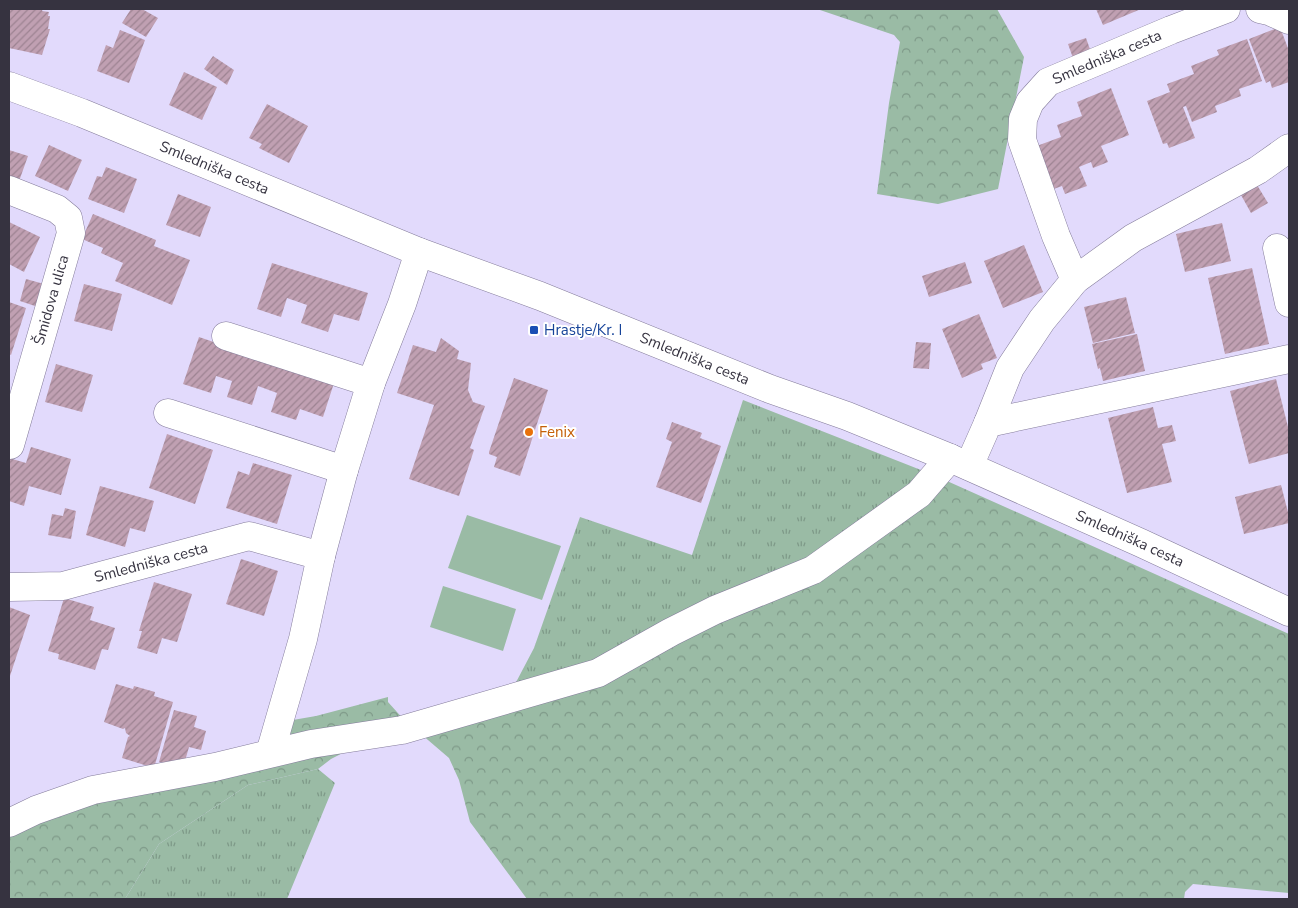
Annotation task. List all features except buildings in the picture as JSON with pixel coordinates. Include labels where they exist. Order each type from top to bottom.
[{"type":"street","name":"Smledniška cesta","points":[[1075,280],[1056,236],[1022,140],[1023,118],[1030,102],[1048,82],[1226,9]]},
{"type":"street","points":[[1260,9],[1269,10],[1289,20]]},
{"type":"street","name":"Smledniška cesta","points":[[9,86],[82,113],[419,252],[540,296],[770,389],[847,416],[959,462],[1142,543],[1289,612]]},
{"type":"street","points":[[9,823],[36,810],[94,790],[216,767],[311,744],[402,730],[598,673],[715,610],[814,570],[919,494],[959,462],[988,423],[1010,368],[1042,320],[1075,280],[1133,238],[1258,170],[1289,148]]},
{"type":"street","name":"Šmidova ulica","points":[[9,190],[57,209],[68,218],[71,232],[10,445]]},
{"type":"street","points":[[1278,248],[1289,303]]},
{"type":"street","points":[[270,753],[303,639],[321,556],[344,470],[371,383],[402,304],[419,252]]},
{"type":"street","points":[[226,336],[371,383]]},
{"type":"street","points":[[988,423],[1289,359]]},
{"type":"street","points":[[168,413],[344,470]]},
{"type":"street","name":"Smledniška cesta","points":[[9,587],[63,586],[182,556],[249,536],[321,556]]},
{"type":"green space","points":[[817,9],[997,9],[1024,57],[998,189],[938,204],[877,194],[889,103],[900,42],[894,35]]},
{"type":"green space","points":[[743,400],[926,472],[811,565],[633,648],[513,688],[534,648],[580,517],[692,555]]},
{"type":"green space","points":[[947,481],[1289,634],[1289,893],[1193,884],[1185,892],[1184,899],[527,899],[470,822],[459,780],[449,758],[421,734],[602,678]]},
{"type":"green space","points":[[467,515],[561,546],[542,600],[448,568]]},
{"type":"green space","points":[[443,586],[516,609],[503,651],[430,627]]},
{"type":"green space","points":[[388,697],[388,702],[405,721],[331,759],[318,769],[248,785],[159,844],[125,899],[9,899],[9,832],[43,813],[264,757],[287,721],[316,716]]},
{"type":"green space","points":[[318,769],[335,783],[287,899],[125,899],[159,844],[248,785]]},
{"type":"place","name":"Hrastje/Kr. I","points":[[534,330]]},
{"type":"place","name":"Fenix","points":[[529,432]]}]
